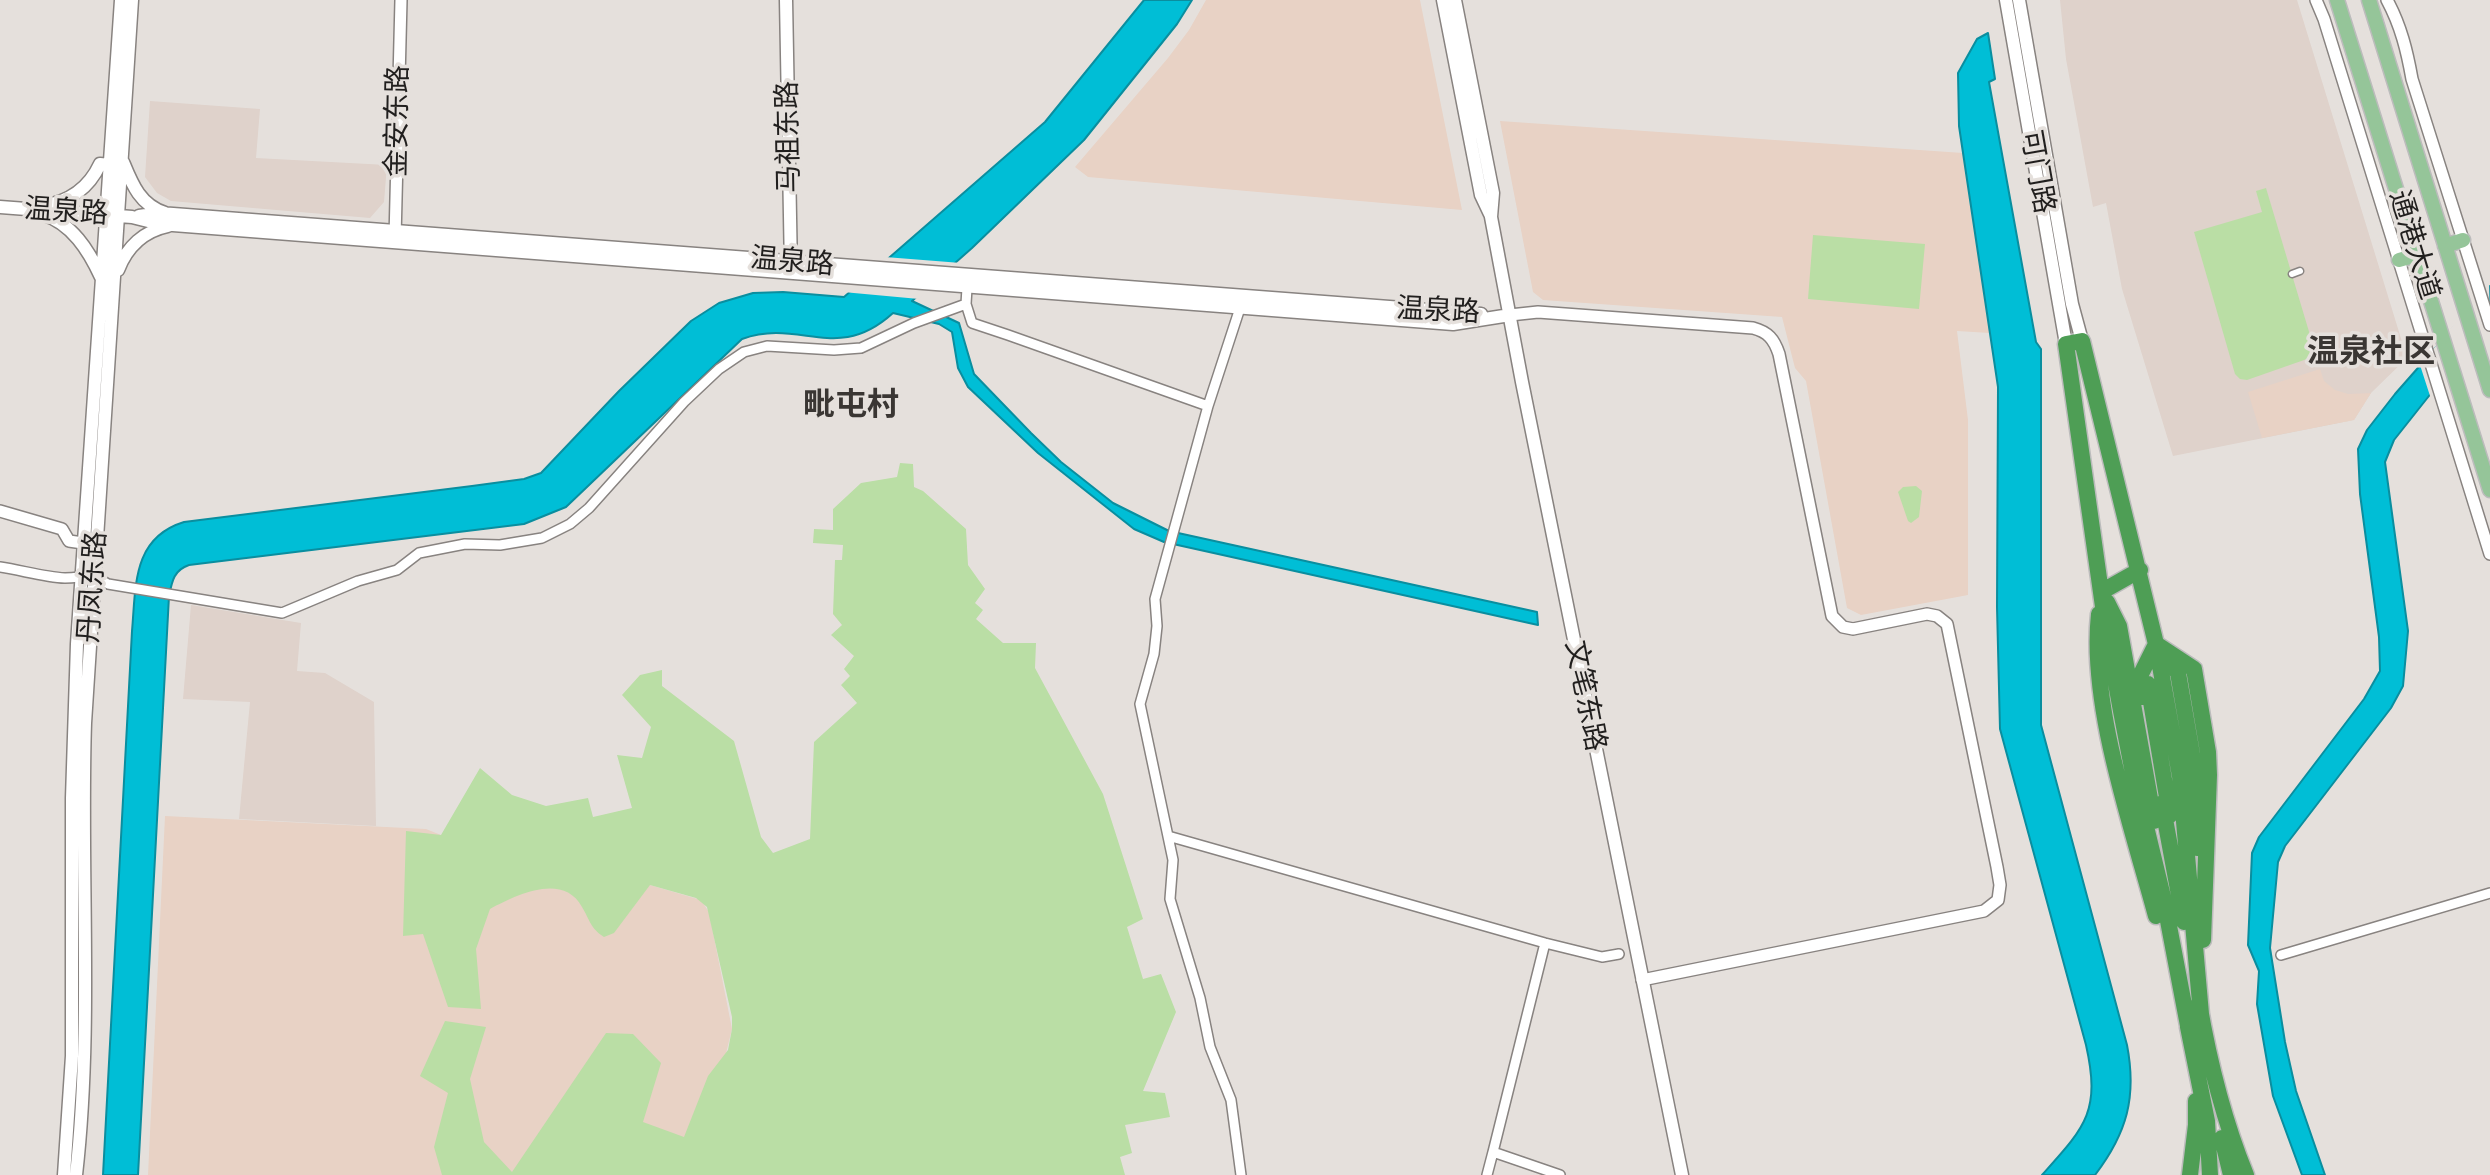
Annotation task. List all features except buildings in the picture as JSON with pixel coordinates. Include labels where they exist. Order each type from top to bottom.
[{"type":"highway","points":[[2074,343],[2140,570],[2156,644],[2180,776],[2201,1014],[2216,1113],[2231,1175]]},
{"type":"highway","points":[[2074,343],[2101,592],[2133,773],[2165,905],[2207,1121],[2210,1175]]},
{"type":"highway","points":[[2101,592],[2140,570]]},
{"type":"highway","points":[[2156,644],[2186,671],[2203,769],[2201,1014],[2225,1112],[2246,1175]]},
{"type":"highway","points":[[2190,1036],[2196,1086],[2196,1125],[2190,1175]]},
{"type":"main road","name":"丹凤东路","points":[[116,161],[121,0]]},
{"type":"main road","name":"丹凤东路","points":[[76,1175],[83,1092],[82,824],[88,575],[83,543],[102,280],[112,216],[132,0]]},
{"type":"main road","name":"马祖东路","points":[[786,0],[791,268]]},
{"type":"main road","name":"文笔东路","points":[[1443,0],[1481,195],[1491,217],[1682,1175]]},
{"type":"main road","name":"文笔东路","points":[[1455,0],[1493,193],[1491,217]]},
{"type":"main road","name":"可门路","points":[[2006,0],[2074,343]]},
{"type":"main road","name":"可门路","points":[[2019,0],[2072,304],[2074,343]]},
{"type":"main road","name":"通港大道","points":[[2337,0],[2490,490]]},
{"type":"main road","name":"通港大道","points":[[2369,0],[2490,390]]},
{"type":"main road","points":[[24,209],[64,200],[87,186],[100,164],[116,161],[141,198],[180,220]]},
{"type":"main road","name":"温泉路","points":[[0,207],[132,217],[160,213],[180,220],[948,281],[1510,315]]},
{"type":"main road","points":[[24,209],[49,216],[76,236],[86,247],[102,280]]},
{"type":"main road","name":"丹凤东路","points":[[64,1175],[72,1067],[72,798],[113,292],[112,216]]},
{"type":"main road","points":[[113,292],[118,268],[132,246],[156,229],[180,220]]},
{"type":"main road","points":[[2445,246],[2463,240]]},
{"type":"main road","points":[[2399,260],[2417,255]]},
{"type":"main road","name":"温泉路","points":[[948,281],[967,288],[1460,324],[1510,315]]},
{"type":"street","name":"金安东路","points":[[395,238],[401,0]]},
{"type":"street","points":[[2316,0],[2490,554]]},
{"type":"street","points":[[2387,0],[2398,21],[2412,79],[2490,325]]},
{"type":"street","points":[[2292,274],[2300,271]]},
{"type":"street","points":[[967,288],[966,304],[972,323],[980,328],[1008,335],[1208,406]]},
{"type":"street","points":[[0,567],[66,578],[88,575],[108,584],[282,613],[358,581],[397,570],[419,553],[465,544],[500,545],[542,538],[570,524],[589,508],[684,402],[719,369],[744,352],[767,346],[861,348],[914,323],[966,304]]},
{"type":"street","points":[[1240,308],[1208,406],[1155,599],[1157,626],[1154,654],[1140,704],[1173,860],[1170,899],[1200,998],[1210,1047],[1231,1100],[1241,1175]]},
{"type":"street","points":[[1510,315],[1538,312],[1753,328],[1772,337],[1779,354],[1830,612],[1838,624],[1853,629],[1927,614],[1937,616],[1947,624],[1997,867],[2000,885],[1998,900],[1984,911],[1642,980]]},
{"type":"street","points":[[0,511],[62,529],[69,541],[83,543]]},
{"type":"street","points":[[1168,836],[1545,943],[1602,957],[1619,954]]},
{"type":"street","points":[[2281,955],[2490,893]]},
{"type":"street","points":[[1487,1175],[1545,943]]},
{"type":"street","points":[[1493,1152],[1560,1175]]},
{"type":"shaded area","points":[[1206,0],[1420,0],[1462,210],[1088,177],[1075,167],[1168,58]]},
{"type":"shaded area","points":[[2060,0],[2297,0],[2407,358],[2371,393],[2354,420],[2173,456],[2122,289],[2106,203],[2093,207],[2066,59]]},
{"type":"shaded area","points":[[150,101],[260,109],[256,158],[387,165],[384,202],[370,218],[171,201],[157,193],[145,177]]},
{"type":"shaded area","points":[[1500,121],[1963,153],[1990,333],[1957,331],[1968,420],[1968,595],[1861,615],[1847,608],[1806,381],[1795,368],[1782,317],[1543,300],[1533,292]]},
{"type":"shaded area","points":[[2320,369],[2324,381],[2335,390],[2348,394],[2371,393],[2354,420],[2262,438],[2248,392]]},
{"type":"shaded area","points":[[191,605],[301,623],[297,671],[325,673],[374,702],[376,826],[239,819],[250,702],[183,699]]},
{"type":"shaded area","points":[[165,816],[426,829],[546,877],[650,885],[701,900],[709,912],[732,1029],[696,1175],[148,1175]]},
{"type":"green space","points":[[2266,188],[2313,345],[2307,359],[2247,380],[2235,374],[2194,232],[2262,212],[2256,191]]},
{"type":"green space","points":[[1813,235],[1925,244],[1919,309],[1808,299]]},
{"type":"green space","points":[[900,463],[913,464],[914,487],[923,491],[966,529],[968,565],[985,589],[975,603],[983,610],[976,619],[1003,643],[1036,643],[1035,668],[1103,794],[1143,919],[1127,927],[1143,979],[1161,974],[1176,1012],[1143,1091],[1165,1093],[1170,1117],[1125,1125],[1132,1153],[1120,1157],[1125,1175],[442,1175],[434,1147],[448,1093],[420,1076],[445,1021],[486,1027],[470,1079],[484,1142],[512,1172],[606,1033],[633,1034],[661,1063],[643,1122],[684,1137],[708,1076],[728,1050],[732,1017],[707,907],[696,898],[650,885],[614,933],[604,937],[593,927],[574,896],[563,891],[551,889],[526,893],[490,909],[476,949],[481,1009],[448,1007],[423,934],[403,936],[406,831],[441,835],[480,768],[512,795],[546,806],[588,798],[593,817],[632,808],[617,755],[642,758],[651,727],[622,695],[640,675],[662,670],[662,686],[734,741],[761,837],[773,853],[810,839],[814,742],[857,703],[841,685],[850,676],[844,669],[854,656],[831,635],[842,625],[833,614],[835,560],[842,560],[843,545],[813,543],[814,529],[833,530],[833,509],[861,483],[897,477]]},
{"type":"green space","points":[[1916,486],[1922,491],[1919,517],[1911,523],[1898,492],[1903,487]]},
{"type":"water","points":[[1144,0],[1192,0],[1177,24],[1084,140],[912,301],[959,323],[974,374],[1061,462],[1113,503],[1169,531],[1537,612],[1538,625],[1164,542],[1134,529],[1038,453],[968,387],[958,368],[952,332],[939,324],[893,313],[873,328],[854,336],[836,338],[783,333],[742,339],[566,507],[524,524],[189,565],[177,573],[169,596],[138,1175],[103,1175],[134,597],[140,566],[154,539],[184,522],[524,479],[541,473],[691,321],[719,303],[753,293],[844,297],[1045,122]]},
{"type":"water","points":[[1988,33],[1995,79],[1989,82],[2036,342],[2041,349],[2041,725],[2130,1064],[2127,1114],[2115,1144],[2095,1175],[2042,1175],[2079,1130],[2086,1117],[2092,1087],[2086,1045],[2000,729],[1998,387],[1959,126],[1958,73],[1977,39]]},
{"type":"water","points":[[2490,286],[2490,319],[2394,440],[2385,462],[2408,631],[2403,686],[2391,708],[2285,846],[2278,862],[2270,948],[2296,1091],[2325,1175],[2302,1175],[2273,1096],[2257,1004],[2259,971],[2248,945],[2252,853],[2259,837],[2364,699],[2380,671],[2379,637],[2360,494],[2358,449],[2367,430],[2395,394]]},
{"type":"pier","points":[[885,257],[961,263],[919,299],[843,292]]},
{"type":"pier","points":[[2489,282],[2490,323],[2431,399],[2420,365]]},
{"type":"district","name":"温泉社区","points":[[2371,353]]},
{"type":"district","name":"毗屯村","points":[[851,406]]}]
